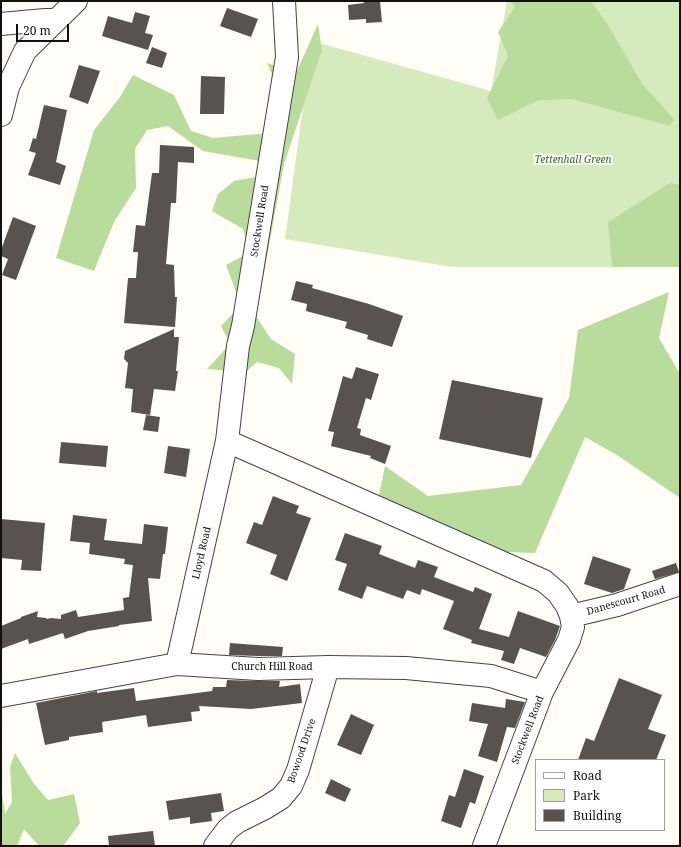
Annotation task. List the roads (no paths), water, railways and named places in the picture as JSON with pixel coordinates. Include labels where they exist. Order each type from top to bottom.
[{"type":"street","points":[[1,115],[8,87],[25,51],[76,1]]},
{"type":"street","name":"Stockwell Road","points":[[227,442],[238,346],[243,326],[287,57],[284,1]]},
{"type":"street","points":[[1,24],[56,20]]},
{"type":"street","points":[[227,442],[544,581],[558,593],[567,606],[571,616]]},
{"type":"street","name":"Lloyd Road","points":[[177,664],[227,442]]},
{"type":"street","name":"Danescourt Road","points":[[571,616],[617,605],[680,584]]},
{"type":"street","name":"Stockwell Road","points":[[484,846],[542,692],[569,640],[572,627],[571,616]]},
{"type":"street","name":"Church Hill Road","points":[[1,696],[177,664],[258,669],[328,667],[406,668],[491,676],[542,692]]},
{"type":"street","name":"Bowood Drive","points":[[215,846],[228,829],[236,822],[265,808],[280,798],[291,786],[298,770],[328,667]]},
{"type":"park label","name":"Tettenhall Green","points":[[573,160]]}]
